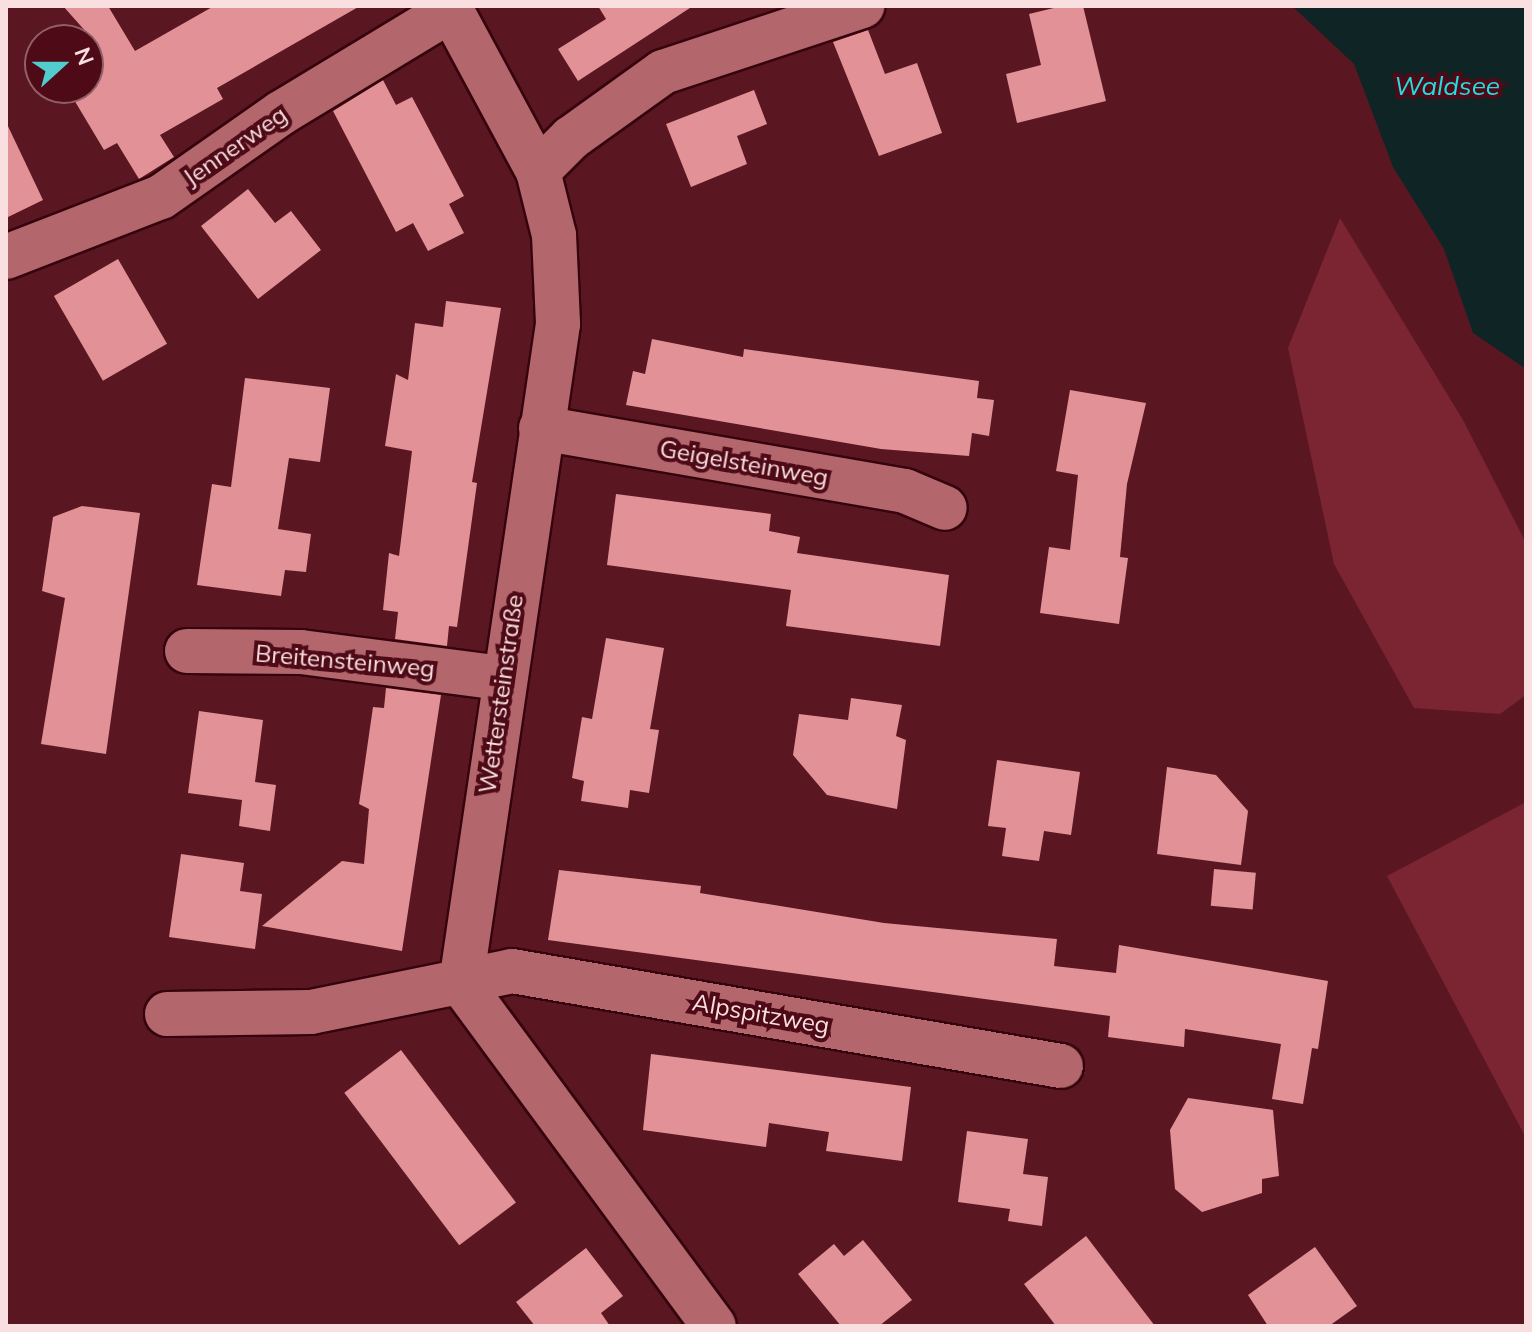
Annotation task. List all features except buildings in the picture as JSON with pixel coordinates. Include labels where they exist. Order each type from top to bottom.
[{"type":"street","points":[[538,171],[571,138],[663,72],[862,6]]},
{"type":"street","name":"Wettersteinstraße","points":[[450,8],[538,171],[554,235],[558,324],[502,678],[461,983]]},
{"type":"street","name":"Jennerweg","points":[[6,257],[161,197],[281,113],[450,8]]},
{"type":"street","name":"Geigelsteinweg","points":[[541,428],[905,491],[945,508]]},
{"type":"street","name":"Breitensteinweg","points":[[187,651],[301,652],[502,678]]},
{"type":"street","name":"Alpspitzweg","points":[[167,1014],[311,1012],[512,971],[1061,1066]]},
{"type":"street","points":[[461,983],[714,1326]]},
{"type":"shaded area","points":[[1340,218],[1463,420],[1526,543],[1526,695],[1500,714],[1414,708],[1334,564],[1288,348]]},
{"type":"shaded area","points":[[1526,802],[1526,1138],[1387,876]]},
{"type":"water","name":"Waldsee","points":[[1292,6],[1526,6],[1526,369],[1473,333],[1444,249],[1393,167],[1354,64]]}]
